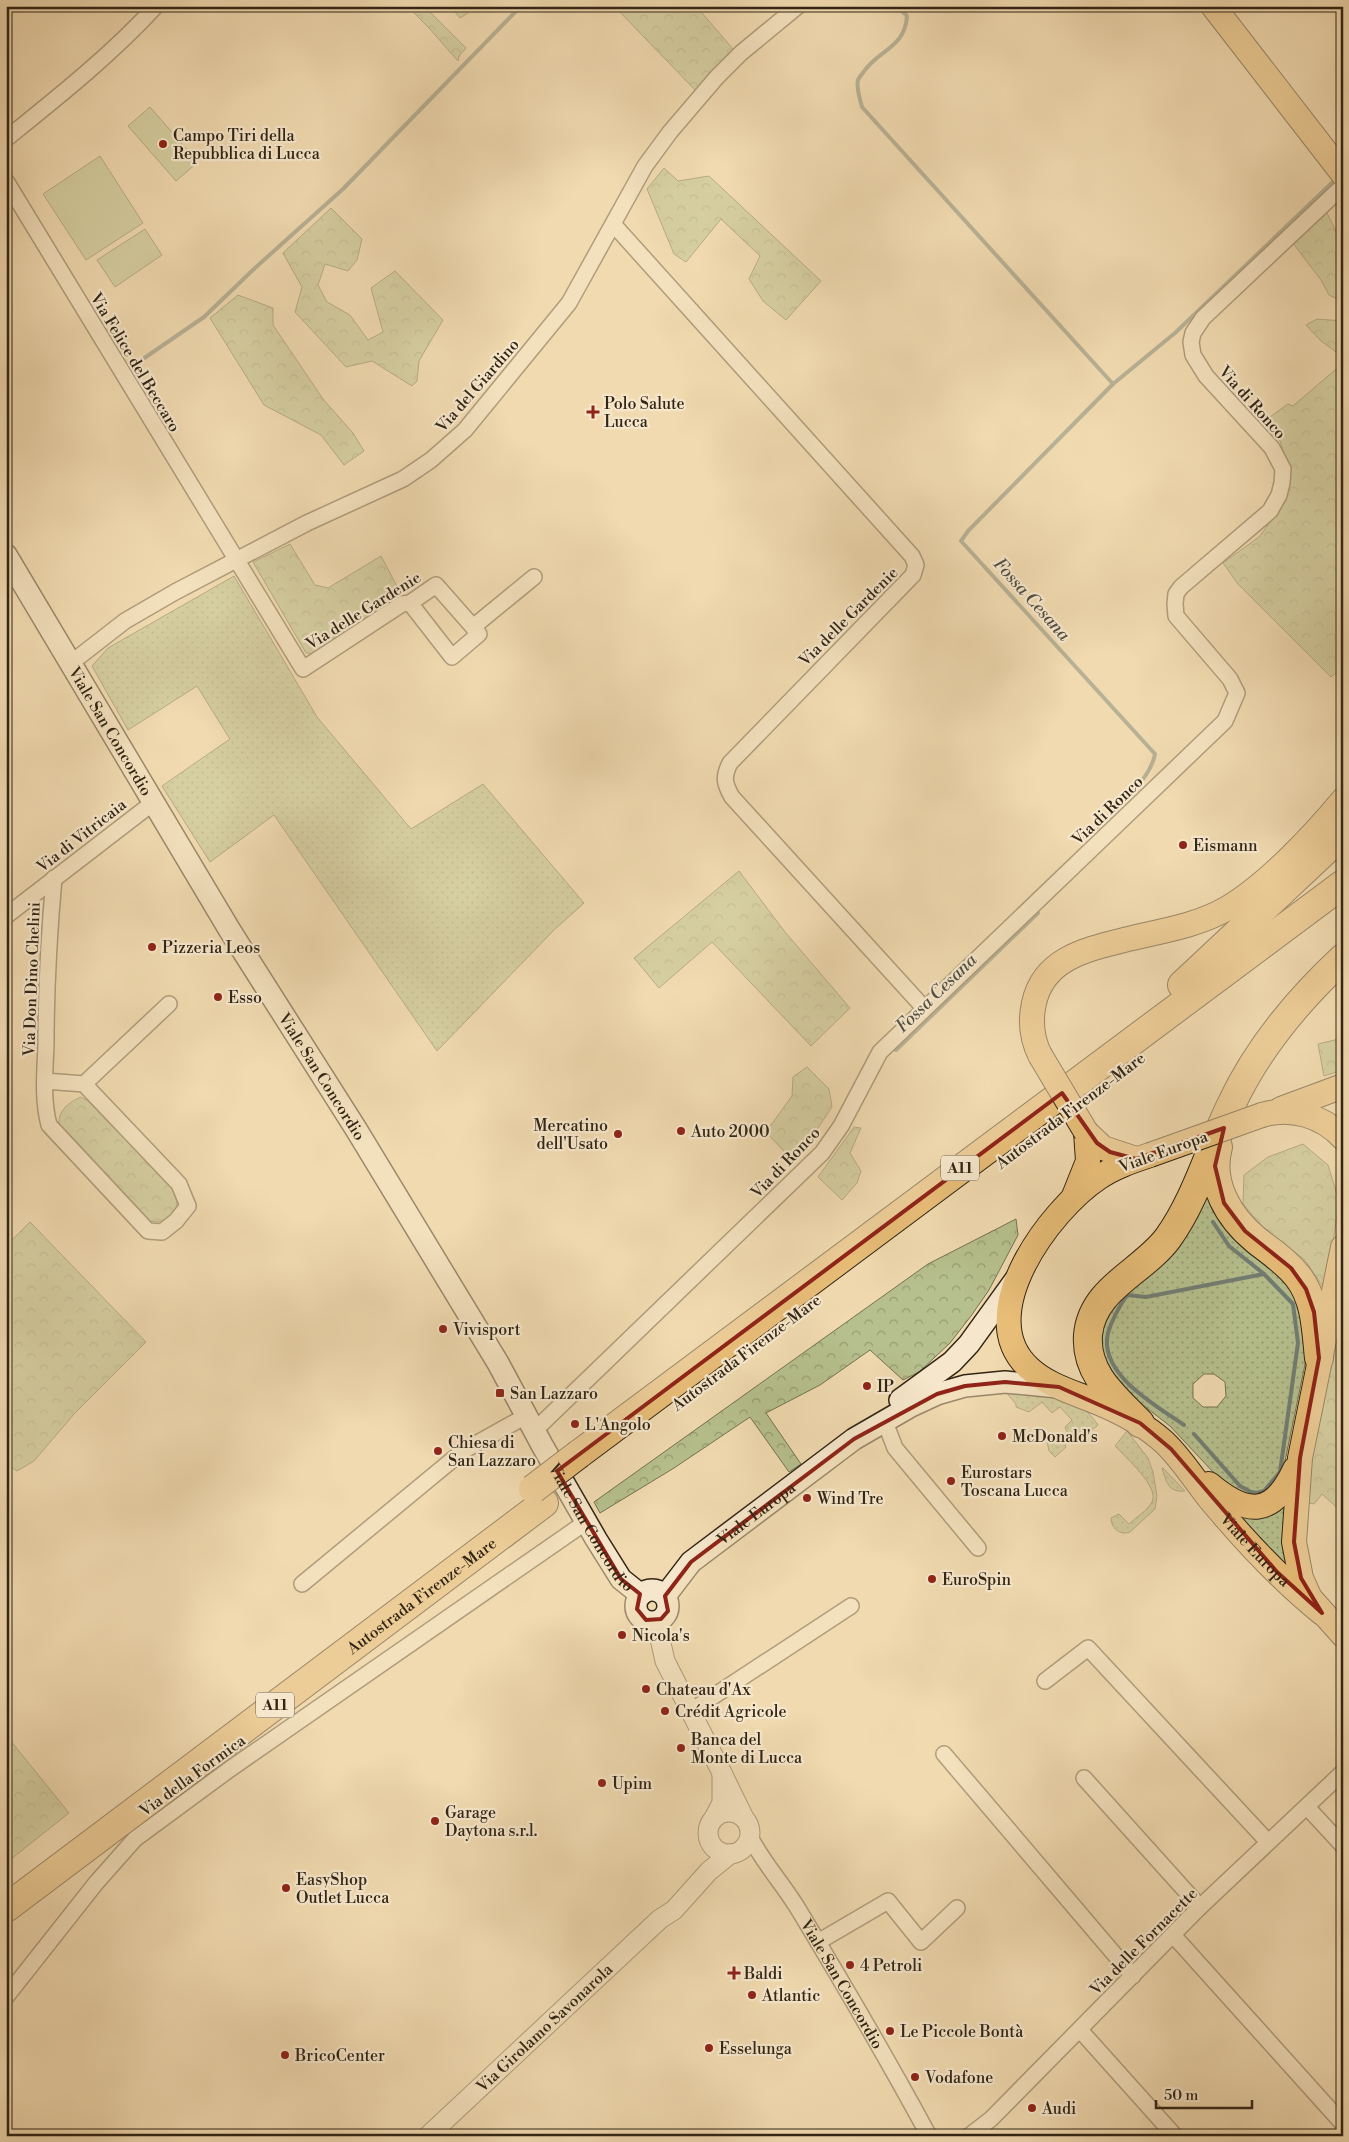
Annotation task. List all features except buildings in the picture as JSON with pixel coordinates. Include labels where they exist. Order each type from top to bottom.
[{"type":"highway","points":[[1080,1080],[1105,1054],[1223,947],[1343,834]]},
{"type":"highway","name":"Autostrada Firenze-Mare","points":[[6,1908],[1080,1080],[1343,884]]},
{"type":"highway","name":"Autostrada Firenze-Mare","points":[[584,1461],[1343,906]]},
{"type":"highway","points":[[1140,1423],[1101,1382],[1094,1371],[1089,1349],[1091,1322],[1102,1300],[1109,1291],[1152,1255],[1173,1230],[1252,1063],[1273,1034],[1343,958]]},
{"type":"highway","points":[[1292,1013],[1343,985]]},
{"type":"highway","points":[[1231,1105],[1217,1153],[1216,1172],[1224,1203],[1236,1221],[1257,1241],[1283,1261],[1306,1289],[1314,1312],[1319,1358]]},
{"type":"highway","name":"Autostrada Firenze-Mare","points":[[6,1885],[538,1496]]},
{"type":"main road","points":[[1213,6],[1341,176]]},
{"type":"main road","name":"Viale San Concordio","points":[[6,554],[229,929],[356,1129],[449,1281],[498,1363],[530,1424],[586,1522],[621,1579],[641,1595]]},
{"type":"main road","points":[[1143,1157],[1110,1152],[1086,1132],[1040,1055],[1033,1035],[1032,1014],[1038,988],[1051,970],[1080,952],[1192,923],[1226,909],[1254,890],[1324,823],[1343,800]]},
{"type":"main road","points":[[1266,1114],[1343,1086]]},
{"type":"main road","name":"Viale Europa","points":[[854,1439],[865,1427],[952,1362],[970,1344],[1020,1273],[1044,1232],[1072,1200],[1110,1170],[1266,1114],[1304,1114],[1326,1123],[1343,1138]]},
{"type":"main road","points":[[1072,1200],[1088,1161],[1086,1132]]},
{"type":"main road","name":"Viale Europa","points":[[1343,1247],[1300,1458],[1295,1513],[1295,1554],[1301,1578],[1310,1598],[1343,1635]]},
{"type":"main road","name":"Viale Europa","points":[[1020,1273],[1010,1310],[1009,1329],[1019,1356],[1028,1368],[1059,1387],[1101,1404],[1140,1423],[1178,1457],[1223,1494],[1236,1502],[1251,1506],[1267,1504],[1279,1496],[1300,1458]]},
{"type":"main road","name":"Viale Europa","points":[[665,1596],[691,1562],[854,1439],[911,1406],[937,1394],[965,1386],[1005,1382],[1059,1387]]},
{"type":"main road","name":"Viale Europa","points":[[1178,1457],[1209,1498],[1270,1565],[1295,1592],[1322,1613]]},
{"type":"main road","name":"Viale San Concordio","points":[[656,1621],[646,1620],[639,1614],[637,1604],[641,1595],[651,1590],[656,1590],[665,1596]]},
{"type":"main road","points":[[656,1621],[665,1616],[668,1611],[668,1601],[665,1596]]},
{"type":"street","points":[[6,139],[138,26],[156,6]]},
{"type":"street","name":"Via del Giardino","points":[[71,663],[125,621],[175,592],[307,523],[403,479],[431,460],[464,430],[569,303],[614,225],[645,166],[670,132],[741,52],[798,6]]},
{"type":"street","name":"Via di Ronco","points":[[302,1584],[463,1451],[530,1424],[822,1153],[842,1126],[880,1052],[1225,721],[1237,693],[1230,679],[1176,616],[1176,594],[1194,574],[1270,511],[1279,496],[1283,469],[1272,448],[1206,376],[1193,355],[1191,342],[1193,333],[1203,318],[1341,176]]},
{"type":"street","name":"Via Felice del Beccaro","points":[[6,181],[236,560]]},
{"type":"street","name":"Via delle Gardenie","points":[[614,225],[912,556],[916,565],[913,575],[730,763],[724,776],[726,786],[732,797],[924,1008]]},
{"type":"street","name":"Via delle Gardenie","points":[[236,560],[304,669],[402,604],[410,603],[436,585],[473,627]]},
{"type":"street","points":[[410,603],[452,657],[479,634],[473,627],[534,577]]},
{"type":"street","name":"Via di Vitricaia","points":[[6,916],[154,802]]},
{"type":"street","name":"Via Don Dino Chelini","points":[[54,878],[48,942],[45,1081],[45,1110],[49,1125],[148,1231],[162,1232],[176,1221],[188,1206],[184,1193],[179,1184],[84,1084]]},
{"type":"street","points":[[45,1081],[84,1084],[169,1004]]},
{"type":"street","points":[[885,1422],[895,1448],[978,1548]]},
{"type":"street","name":"Via della Formica","points":[[6,1997],[96,1883],[135,1839],[230,1769],[586,1522]]},
{"type":"street","points":[[691,1710],[851,1606]]},
{"type":"street","name":"Viale San Concordio","points":[[656,1621],[665,1660],[722,1773],[757,1851],[783,1884],[929,2136]]},
{"type":"street","points":[[1045,1681],[1088,1648],[1268,1842]]},
{"type":"street","points":[[944,1754],[1132,1976]]},
{"type":"street","name":"Via delle Fornacette","points":[[970,2136],[991,2119],[1200,1907],[1343,1772]]},
{"type":"street","name":"Viale San Concordio","points":[[712,1845],[708,1831],[722,1803],[722,1773]]},
{"type":"street","points":[[1084,1778],[1200,1907]]},
{"type":"street","points":[[1307,1807],[1343,1846]]},
{"type":"street","points":[[712,1845],[723,1853],[730,1854],[741,1850],[748,1841],[747,1827],[739,1815],[728,1812],[714,1818]]},
{"type":"street","name":"Via Girolamo Savonarola","points":[[660,1919],[669,1904],[701,1865],[712,1845]]},
{"type":"street","name":"Via Girolamo Savonarola","points":[[428,2136],[660,1919],[674,1910],[709,1871],[730,1854]]},
{"type":"street","points":[[818,1942],[888,1901],[921,1942],[957,1908]]},
{"type":"street","points":[[1173,1935],[1343,2124]]},
{"type":"street","points":[[1080,2030],[1175,2136]]},
{"type":"highlighted area","points":[[1062,1093],[1097,1143],[1110,1152],[1136,1159],[1224,1128],[1215,1166],[1224,1203],[1245,1231],[1291,1268],[1306,1289],[1314,1312],[1319,1358],[1300,1458],[1294,1542],[1301,1578],[1322,1613],[1277,1572],[1171,1449],[1140,1423],[1059,1387],[1005,1382],[965,1386],[937,1394],[854,1439],[691,1562],[665,1596],[668,1611],[661,1619],[646,1620],[637,1609],[640,1594],[621,1579],[557,1471]]},
{"type":"green space","points":[[407,6],[424,6],[466,48],[459,56],[458,61],[429,28]]},
{"type":"green space","points":[[450,6],[479,6],[460,18]]},
{"type":"green space","points":[[614,6],[696,6],[733,49],[696,91]]},
{"type":"green space","name":"Campo Tiri della Repubblica di Lucca","points":[[150,107],[198,162],[176,181],[128,126]]},
{"type":"green space","points":[[100,156],[143,223],[86,260],[43,194]]},
{"type":"green space","points":[[664,168],[678,181],[709,176],[821,281],[786,320],[763,301],[749,279],[760,256],[721,219],[686,262],[674,254],[647,189]]},
{"type":"green space","points":[[331,208],[362,239],[357,260],[348,271],[325,264],[318,285],[327,302],[350,315],[368,340],[383,332],[371,288],[395,271],[443,320],[419,361],[417,381],[412,386],[372,361],[346,367],[295,312],[302,287],[283,253]]},
{"type":"green space","points":[[1326,211],[1343,245],[1343,302],[1329,295],[1321,280],[1292,242]]},
{"type":"green space","points":[[145,229],[162,255],[115,287],[97,260]]},
{"type":"green space","points":[[238,295],[273,308],[273,325],[323,399],[353,433],[364,451],[344,465],[321,435],[264,405],[210,318]]},
{"type":"green space","points":[[1317,319],[1343,321],[1343,357],[1321,341],[1306,325]]},
{"type":"green space","points":[[1343,363],[1343,664],[1341,669],[1331,677],[1238,584],[1223,563],[1259,537],[1286,501],[1290,470],[1280,441],[1263,422],[1288,404],[1293,406]]},
{"type":"green space","points":[[290,544],[315,585],[328,588],[381,556],[400,592],[318,654],[306,653],[253,562]]},
{"type":"green space","points":[[234,576],[317,717],[411,829],[483,784],[584,903],[554,930],[437,1051],[274,815],[210,862],[162,786],[230,739],[197,686],[128,730],[92,666],[108,648]]},
{"type":"green space","points":[[739,871],[785,932],[850,1008],[811,1046],[712,942],[659,988],[634,958]]},
{"type":"green space","points":[[1343,1038],[1343,1070],[1324,1076],[1318,1044]]},
{"type":"green space","points":[[807,1067],[829,1089],[832,1107],[814,1134],[791,1159],[766,1132],[792,1096],[793,1077]]},
{"type":"green space","points":[[81,1097],[88,1101],[174,1190],[177,1202],[176,1208],[166,1219],[156,1222],[146,1220],[59,1124],[62,1111]]},
{"type":"green space","points":[[854,1127],[861,1128],[850,1153],[861,1171],[857,1183],[842,1200],[818,1177]]},
{"type":"green space","points":[[1303,1144],[1328,1165],[1339,1201],[1326,1291],[1304,1259],[1266,1231],[1243,1204],[1244,1175],[1268,1157]]},
{"type":"green space","points":[[1208,1187],[1292,1278],[1309,1345],[1283,1471],[1268,1491],[1250,1497],[1228,1488],[1170,1426],[1117,1385],[1105,1371],[1097,1329]],"holes":[[[1204,1374],[1214,1374],[1225,1382],[1226,1396],[1217,1407],[1203,1407],[1193,1398],[1193,1384]]]},
{"type":"green space","points":[[1016,1219],[1018,1235],[989,1290],[950,1343],[919,1372],[903,1380],[870,1350],[820,1385],[766,1413],[801,1464],[789,1472],[750,1417],[674,1468],[600,1513],[594,1502],[928,1264]]},
{"type":"green space","points":[[30,1222],[146,1342],[75,1413],[34,1461],[17,1471],[6,1464],[6,1246]]},
{"type":"green space","points":[[1343,1330],[1343,1513],[1322,1494],[1314,1504],[1305,1502],[1315,1427],[1335,1331]]},
{"type":"green space","points":[[1005,1391],[1049,1397],[1072,1403],[1089,1414],[1098,1425],[1094,1429],[1076,1437],[1072,1436],[1065,1427],[1072,1420],[1060,1407],[1052,1413],[1042,1402],[1029,1412],[1016,1407],[1016,1404]]},
{"type":"green space","points":[[1127,1431],[1148,1458],[1153,1472],[1157,1496],[1155,1509],[1130,1532],[1123,1533],[1114,1528],[1111,1518],[1119,1514],[1129,1524],[1145,1511],[1152,1502],[1153,1496],[1151,1488],[1140,1472],[1115,1446]]},
{"type":"green space","points":[[1060,1438],[1066,1447],[1055,1457],[1049,1451],[1047,1441],[1052,1444]]},
{"type":"green space","points":[[1163,1468],[1185,1491],[1171,1488]]},
{"type":"green space","points":[[1286,1503],[1290,1569],[1234,1510]]},
{"type":"green space","points":[[6,1735],[69,1813],[6,1863]]},
{"type":"waterway","points":[[140,361],[204,317],[343,189],[521,6]]},
{"type":"waterway","points":[[897,6],[907,16],[902,35],[891,47],[871,63],[859,79],[858,90],[862,107],[1113,384]]},
{"type":"waterway","name":"Fossa Cesana","points":[[1085,838],[1136,788],[1145,777],[1155,754],[961,541],[968,531],[1113,384],[1175,333],[1336,179]]},
{"type":"waterway","name":"Fossa Cesana","points":[[896,1050],[1038,913]]},
{"type":"waterway","points":[[1194,1434],[1240,1486],[1251,1492],[1264,1491],[1280,1472],[1298,1343],[1293,1304],[1264,1274],[1229,1246],[1213,1222]]},
{"type":"waterway","points":[[1184,1425],[1132,1387],[1112,1362],[1107,1348],[1108,1333],[1116,1313],[1127,1295],[1146,1297],[1264,1274]]},
{"type":"place","name":"Campo Tiri della Repubblica di Lucca","points":[[163,144]]},
{"type":"place","name":"Polo Salute Lucca","points":[[593,412]]},
{"type":"place","name":"Eismann","points":[[1183,845]]},
{"type":"place","name":"Pizzeria Leos","points":[[152,947]]},
{"type":"place","name":"Esso","points":[[218,997]]},
{"type":"place","name":"Auto 2000","points":[[681,1131]]},
{"type":"place","name":"Mercatino dell'Usato","points":[[618,1134]]},
{"type":"place","name":"Vivisport","points":[[443,1329]]},
{"type":"place","name":"IP","points":[[867,1386]]},
{"type":"place","name":"San Lazzaro","points":[[500,1393]]},
{"type":"place","name":"L'Angolo","points":[[575,1424]]},
{"type":"place","name":"McDonald's","points":[[1002,1436]]},
{"type":"place","name":"Chiesa di San Lazzaro","points":[[438,1451]]},
{"type":"place","name":"Eurostars Toscana Lucca","points":[[951,1481]]},
{"type":"place","name":"Wind Tre","points":[[807,1498]]},
{"type":"place","name":"EuroSpin","points":[[932,1579]]},
{"type":"place","name":"Nicola's","points":[[622,1635]]},
{"type":"place","name":"Chateau d'Ax","points":[[646,1689]]},
{"type":"place","name":"Crédit Agricole","points":[[665,1711]]},
{"type":"place","name":"Banca del Monte di Lucca","points":[[681,1748]]},
{"type":"place","name":"Upim","points":[[602,1783]]},
{"type":"place","name":"Garage Daytona s.r.l.","points":[[435,1821]]},
{"type":"place","name":"EasyShop Outlet Lucca","points":[[286,1888]]},
{"type":"place","name":"4 Petroli","points":[[850,1965]]},
{"type":"place","name":"Baldi","points":[[734,1973]]},
{"type":"place","name":"Atlantic","points":[[752,1995]]},
{"type":"place","name":"Le Piccole Bontà","points":[[890,2031]]},
{"type":"place","name":"Esselunga","points":[[709,2048]]},
{"type":"place","name":"BricoCenter","points":[[285,2055]]},
{"type":"place","name":"Vodafone","points":[[915,2077]]},
{"type":"place","name":"Audi","points":[[1032,2108]]}]
